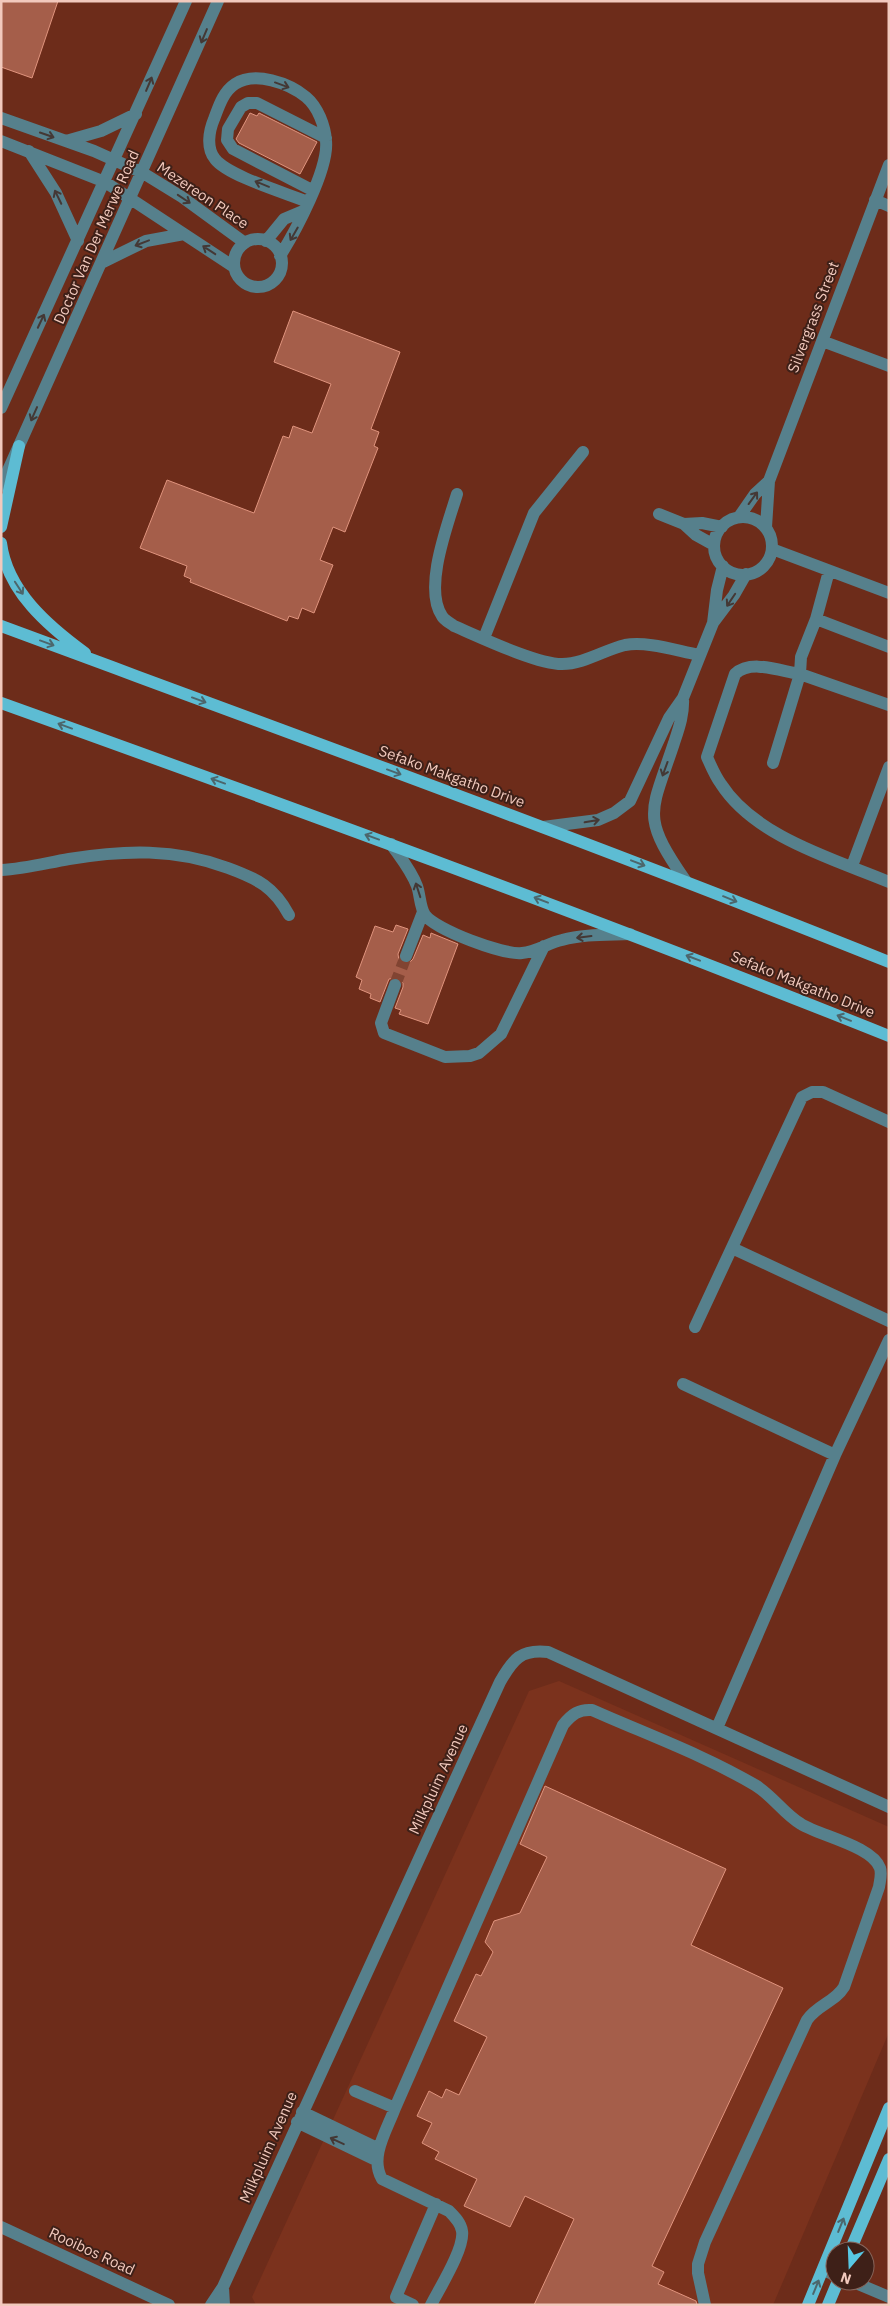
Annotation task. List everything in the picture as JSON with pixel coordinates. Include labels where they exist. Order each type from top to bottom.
[{"type":"main road","points":[[1,527],[19,446]]},
{"type":"main road","points":[[1,543],[10,572],[30,604],[57,632],[96,661]]},
{"type":"main road","name":"Sefako Makgatho Drive","points":[[1,626],[685,880],[889,962]]},
{"type":"main road","name":"Sefako Makgatho Drive","points":[[1,704],[391,844],[632,934],[889,1036]]},
{"type":"main road","points":[[808,2305],[889,2108]]},
{"type":"main road","points":[[854,2241],[889,2158]]},
{"type":"main road","points":[[828,2305],[834,2291]]},
{"type":"street","points":[[175,1],[176,20]]},
{"type":"street","name":"Doctor Van Der Merwe Road","points":[[1,408],[106,182],[186,1]]},
{"type":"street","name":"Doctor Van Der Merwe Road","points":[[1,486],[132,198],[218,1]]},
{"type":"street","points":[[280,256],[272,244],[266,241],[252,240],[245,243],[236,253],[234,267],[236,274],[248,285],[263,287],[276,278],[280,272],[280,256],[298,226],[308,201],[325,155],[326,138],[318,112],[306,97],[289,87],[266,79],[251,78],[236,83],[225,92],[212,125],[210,147],[214,158],[222,166],[308,201]]},
{"type":"street","points":[[308,201],[233,149],[227,140],[228,129],[241,107],[248,103],[257,103],[326,138]]},
{"type":"street","points":[[66,141],[101,131],[136,114]]},
{"type":"street","name":"Mezereon Place","points":[[1,118],[66,141],[143,173],[182,197],[245,243]]},
{"type":"street","points":[[1,141],[106,182],[234,267]]},
{"type":"street","points":[[29,151],[56,193],[78,241]]},
{"type":"street","name":"Silvergrass Street","points":[[766,527],[769,481],[889,165]]},
{"type":"street","points":[[875,200],[889,206]]},
{"type":"street","points":[[266,241],[284,219],[308,201]]},
{"type":"street","points":[[103,262],[146,241],[184,234]]},
{"type":"street","points":[[822,341],[889,366]]},
{"type":"street","points":[[484,638],[534,513],[584,452]]},
{"type":"street","name":"Silvergrass Street","points":[[739,517],[755,494],[769,481]]},
{"type":"street","points":[[457,494],[435,574],[436,596],[442,616],[454,626],[546,662],[563,664],[626,645],[656,646],[700,655]]},
{"type":"street","points":[[659,514],[684,524],[696,535],[714,546]]},
{"type":"street","points":[[739,517],[754,519],[766,527],[770,534],[772,549],[766,564],[753,573],[746,574],[734,572],[723,566],[714,546],[722,527],[739,517]]},
{"type":"street","points":[[684,524],[702,523],[722,527]]},
{"type":"street","points":[[772,549],[889,592]]},
{"type":"street","points":[[713,623],[716,590],[723,566]]},
{"type":"street","points":[[773,763],[800,674],[801,656],[816,619],[829,570]]},
{"type":"street","points":[[543,827],[598,820],[609,816],[625,806],[637,788],[669,718],[683,698],[713,623],[746,574]]},
{"type":"street","points":[[816,619],[889,647]]},
{"type":"street","points":[[889,703],[800,674],[753,666],[742,668],[735,674],[709,746],[707,757],[721,785],[742,807],[775,834],[889,882]]},
{"type":"street","points":[[683,698],[681,723],[654,800],[653,818],[661,843],[685,880]]},
{"type":"street","points":[[852,866],[889,767]]},
{"type":"street","points":[[391,844],[413,877],[423,912],[434,924],[446,931],[505,952],[526,953],[544,946],[583,936],[632,934]]},
{"type":"street","points":[[1,870],[26,869],[126,851],[160,852],[220,864],[255,878],[282,901],[290,915]]},
{"type":"street","points":[[406,956],[423,912]]},
{"type":"street","points":[[395,985],[381,1023],[384,1033],[445,1057],[470,1056],[488,1048],[502,1034],[544,946]]},
{"type":"street","points":[[695,1327],[802,1097],[812,1092],[823,1092],[889,1122]]},
{"type":"street","points":[[732,1248],[889,1322]]},
{"type":"street","points":[[717,1728],[835,1455],[889,1340]]},
{"type":"street","points":[[683,1384],[835,1455]]},
{"type":"street","name":"Milkpluim Avenue","points":[[210,2305],[222,2287],[500,1682],[516,1660],[524,1653],[534,1651],[548,1652],[889,1807]]},
{"type":"street","points":[[432,2305],[460,2245],[462,2232],[457,2220],[449,2212],[382,2179],[378,2171],[378,2154],[395,2108],[563,1725],[575,1713],[584,1709],[592,1710],[758,1786],[788,1816],[803,1826],[868,1854],[880,1867],[881,1877],[844,1987],[835,1998],[817,2008],[807,2020],[705,2242],[698,2264],[698,2273],[705,2305]]},
{"type":"street","points":[[355,2091],[395,2108]]},
{"type":"street","points":[[299,2117],[378,2154]]},
{"type":"street","points":[[413,2305],[395,2301],[436,2204]]},
{"type":"street","name":"Rooibos Road","points":[[1,2227],[169,2305]]},
{"type":"street","points":[[222,2287],[224,2305]]},
{"type":"street","points":[[874,2291],[889,2297]]},
{"type":"shaded area","points":[[559,1681],[889,1827],[889,2032],[773,2305],[256,2305],[252,2297],[529,1691]]},
{"type":"building","points":[[1,1],[58,1],[32,78],[1,67]]},
{"type":"building","points":[[250,113],[257,116],[259,113],[317,142],[300,174],[239,143],[236,139]]},
{"type":"building","points":[[293,311],[400,352],[371,429],[379,432],[374,446],[378,448],[345,532],[333,527],[320,560],[333,565],[314,613],[302,608],[298,619],[289,616],[287,621],[190,582],[191,579],[184,576],[187,566],[140,548],[167,480],[254,513],[283,436],[289,438],[293,426],[312,433],[331,384],[274,362]]},
{"type":"building","points":[[396,925],[408,929],[398,954],[399,961],[404,964],[408,964],[413,959],[423,935],[430,938],[431,933],[458,944],[428,1024],[399,1014],[401,1010],[395,1008],[403,987],[403,983],[398,978],[389,979],[380,1002],[370,998],[371,994],[359,989],[362,980],[356,977],[375,926],[393,932]]},
{"type":"building","points":[[545,1786],[726,1869],[691,1945],[783,1988],[652,2266],[664,2272],[658,2284],[696,2301],[697,2305],[534,2305],[574,2219],[525,2196],[510,2227],[464,2206],[477,2179],[435,2159],[439,2152],[422,2143],[432,2123],[417,2116],[429,2091],[442,2098],[446,2089],[459,2095],[487,2037],[454,2021],[476,1974],[481,1976],[493,1952],[485,1942],[494,1921],[520,1913],[547,1857],[520,1844]]},
{"type":"tunnel","points":[[395,985],[406,956]]}]
